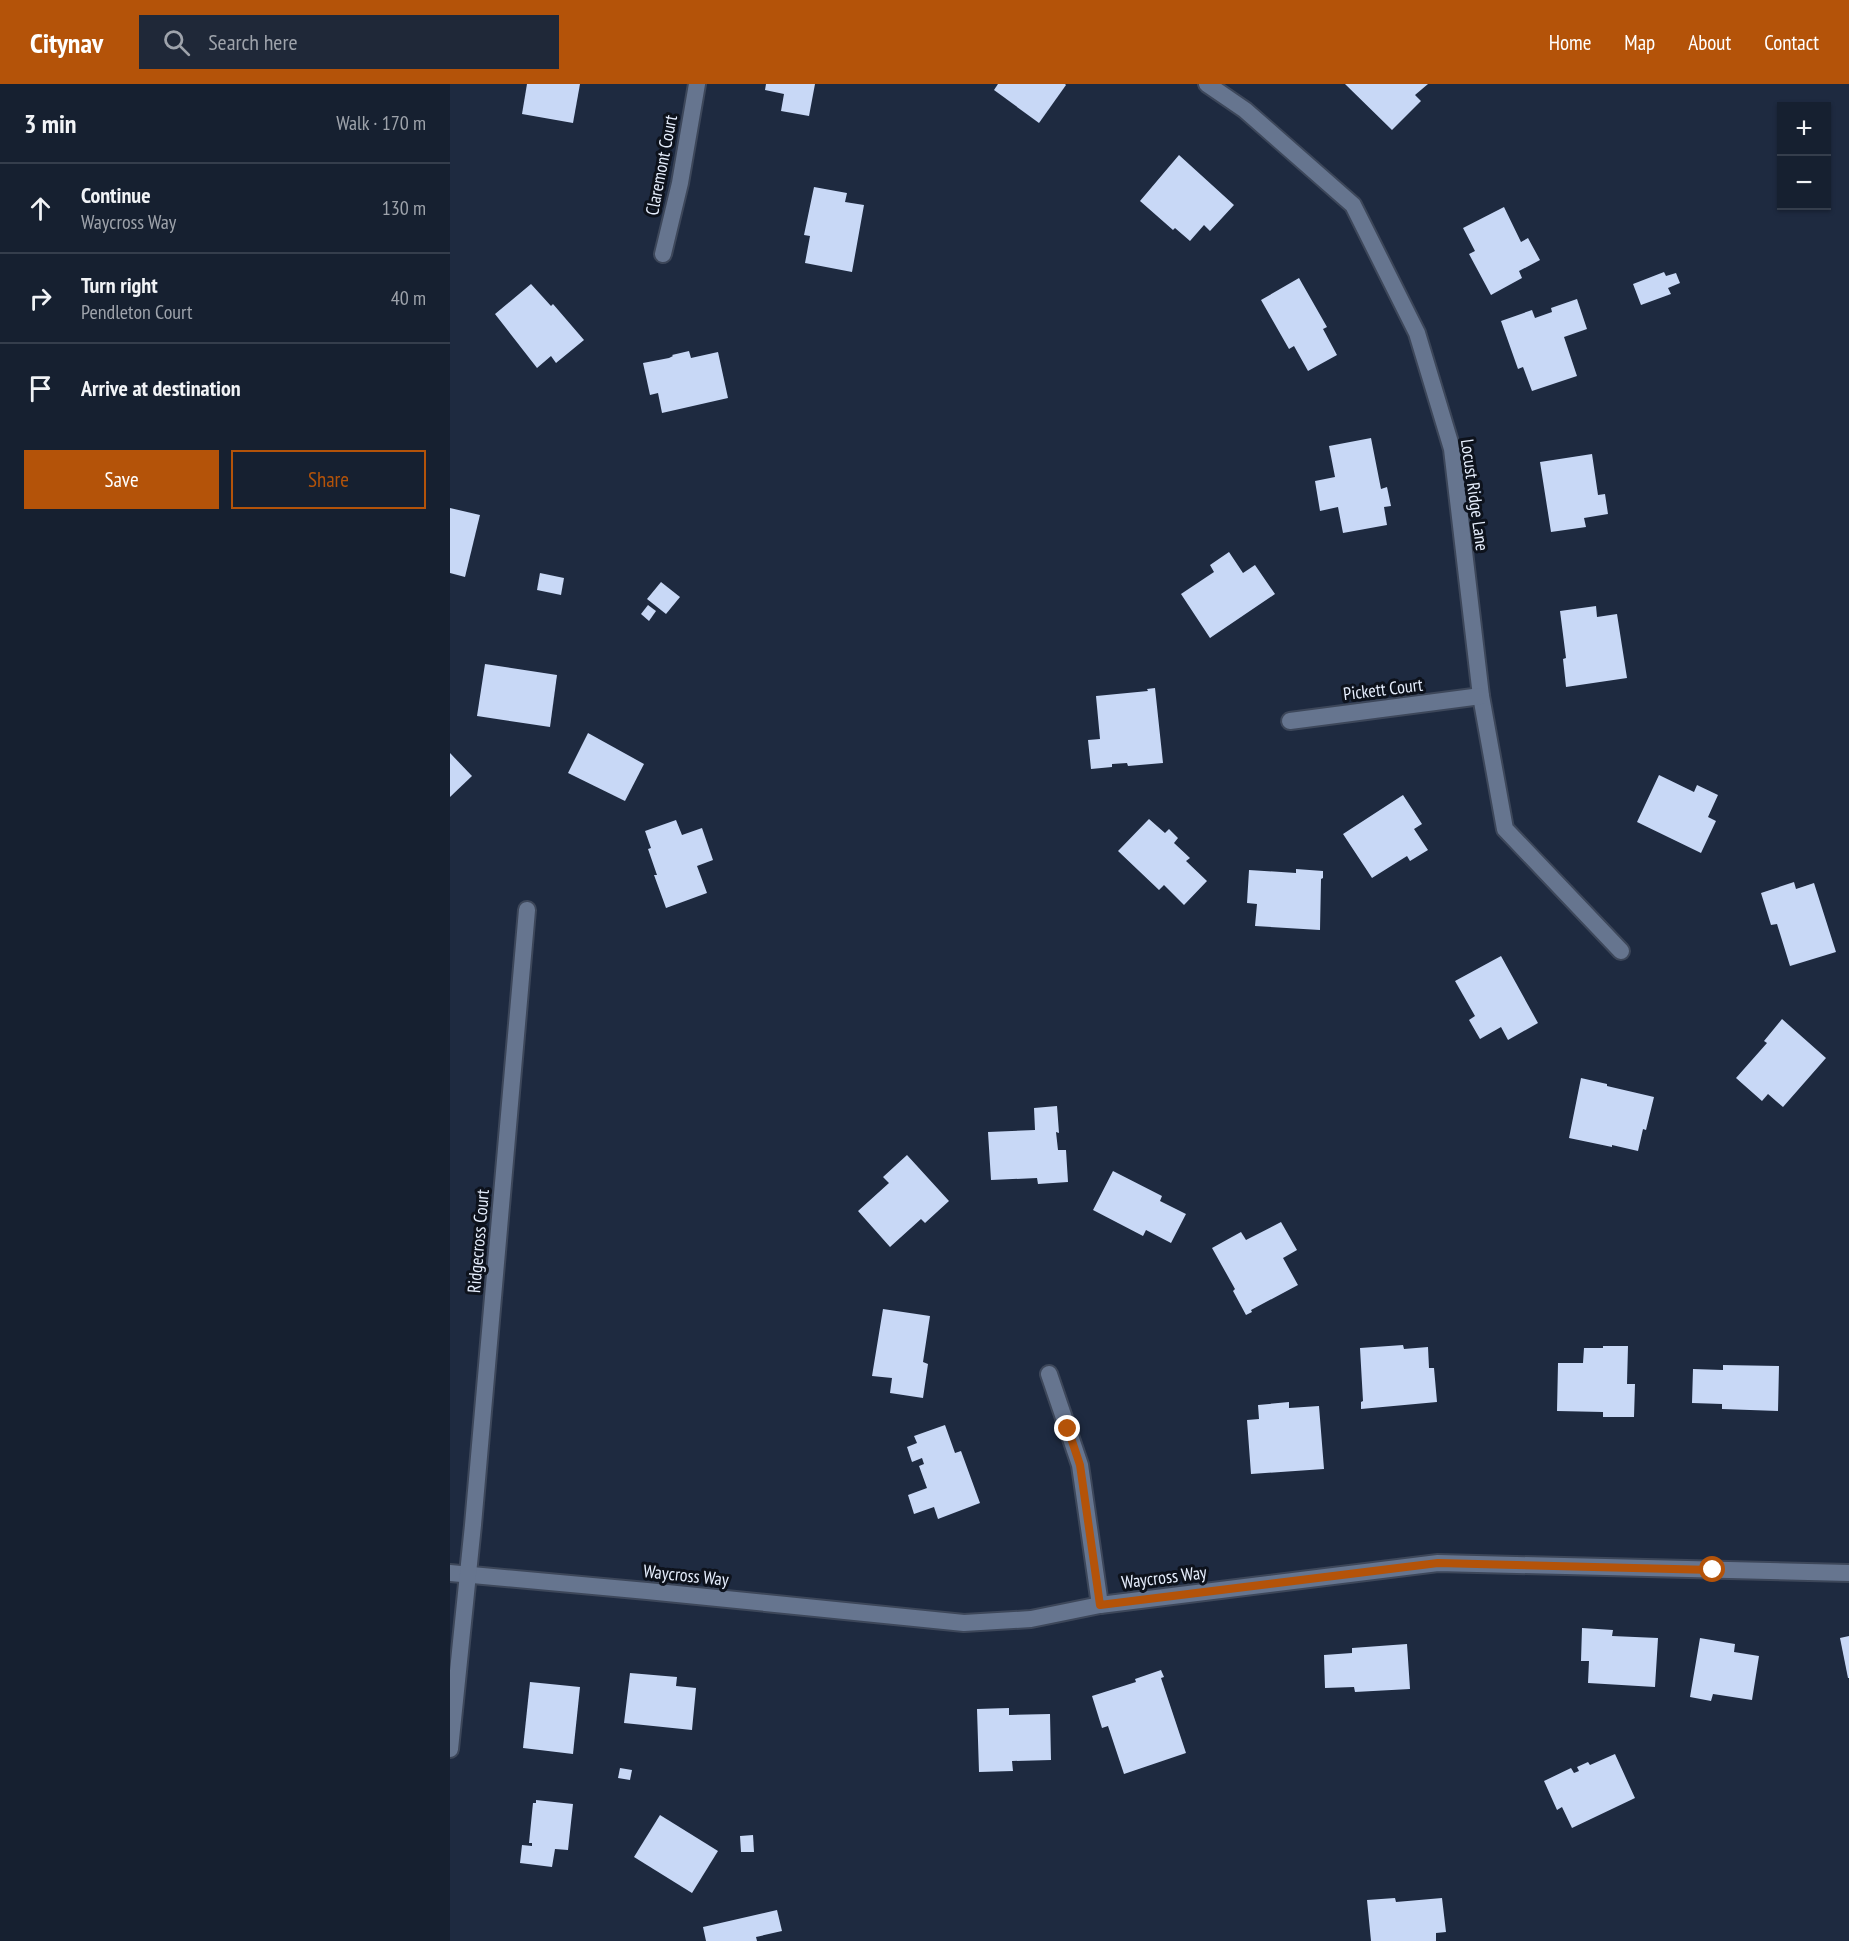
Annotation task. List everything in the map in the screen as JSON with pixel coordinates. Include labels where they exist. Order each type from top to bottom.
[{"type":"street","name":"Claremont Court","points":[[663,254],[680,183],[697,84]]},
{"type":"street","name":"Locust Ridge Lane","points":[[1207,84],[1245,110],[1353,205],[1418,333],[1452,449],[1481,696],[1505,829],[1621,951]]},
{"type":"street","name":"Pickett Court","points":[[1290,721],[1481,696]]},
{"type":"street","name":"Ridgecross Court","points":[[450,1749],[468,1575],[527,910]]},
{"type":"street","points":[[1049,1374],[1080,1465],[1100,1605]]},
{"type":"street","name":"Waycross Way","points":[[450,1574],[647,1591],[963,1623],[1031,1619],[1100,1605],[1438,1563],[1849,1574]]},
{"type":"building","points":[[527,84],[580,84],[573,123],[522,114]]},
{"type":"building","points":[[766,84],[815,84],[809,116],[781,111],[784,94],[765,90]]},
{"type":"building","points":[[998,84],[1066,85],[1039,123],[994,90]]},
{"type":"building","points":[[1345,84],[1428,84],[1415,95],[1421,101],[1392,130]]},
{"type":"building","points":[[1179,155],[1234,205],[1210,231],[1204,225],[1190,241],[1175,228],[1173,230],[1140,201]]},
{"type":"building","points":[[814,187],[847,193],[845,202],[864,205],[852,272],[805,263],[810,236],[804,235]]},
{"type":"building","points":[[1504,207],[1521,242],[1528,238],[1540,260],[1519,271],[1522,278],[1491,295],[1469,254],[1475,251],[1463,228]]},
{"type":"building","points":[[1664,272],[1666,276],[1676,273],[1680,283],[1668,288],[1671,294],[1641,305],[1633,284]]},
{"type":"building","points":[[1299,278],[1327,327],[1323,329],[1337,355],[1308,371],[1294,346],[1289,349],[1261,300]]},
{"type":"building","points":[[531,284],[551,306],[553,304],[584,340],[556,363],[551,356],[537,368],[495,314]]},
{"type":"building","points":[[1577,299],[1587,329],[1564,337],[1577,376],[1532,391],[1523,367],[1518,369],[1501,321],[1532,310],[1535,318],[1552,312],[1551,308]]},
{"type":"building","points":[[689,351],[691,358],[718,352],[728,398],[662,413],[658,393],[650,395],[643,363]]},
{"type":"building","points":[[1371,438],[1381,489],[1387,487],[1391,506],[1384,507],[1387,525],[1343,533],[1338,507],[1320,511],[1315,481],[1335,477],[1329,446]]},
{"type":"building","points":[[1592,454],[1598,495],[1605,494],[1608,514],[1584,518],[1586,527],[1551,532],[1540,462]]},
{"type":"building","points":[[450,508],[480,515],[465,577],[450,573]]},
{"type":"building","points":[[1229,552],[1243,573],[1255,565],[1275,594],[1210,638],[1181,594],[1214,572],[1210,565]]},
{"type":"building","points":[[540,573],[564,578],[561,595],[537,590]]},
{"type":"building","points":[[661,582],[680,597],[666,614],[647,599]]},
{"type":"building","points":[[648,605],[656,611],[649,621],[641,614]]},
{"type":"building","points":[[1596,606],[1597,617],[1617,614],[1627,678],[1566,687],[1563,659],[1566,658],[1560,611]]},
{"type":"building","points":[[485,664],[557,675],[550,727],[477,716]]},
{"type":"building","points":[[1155,688],[1163,763],[1128,766],[1127,763],[1112,764],[1112,767],[1091,769],[1088,740],[1100,739],[1096,696],[1148,691],[1147,689]]},
{"type":"building","points":[[588,733],[644,764],[625,801],[568,773]]},
{"type":"building","points":[[450,753],[472,776],[450,797]]},
{"type":"building","points":[[1659,775],[1694,792],[1697,785],[1718,795],[1708,817],[1716,821],[1701,853],[1637,822]]},
{"type":"building","points":[[1403,795],[1422,824],[1414,829],[1428,850],[1410,861],[1407,856],[1372,878],[1343,834]]},
{"type":"building","points":[[1149,819],[1165,833],[1169,829],[1178,838],[1174,843],[1190,858],[1186,861],[1207,881],[1184,905],[1164,885],[1159,890],[1118,851]]},
{"type":"building","points":[[676,820],[682,835],[702,828],[713,860],[697,866],[707,893],[666,908],[654,875],[657,875],[648,849],[651,848],[645,831]]},
{"type":"building","points":[[1296,869],[1323,871],[1320,930],[1255,926],[1257,904],[1247,903],[1249,870],[1296,873]]},
{"type":"building","points":[[1794,882],[1796,889],[1814,883],[1836,952],[1790,966],[1777,924],[1771,925],[1761,893]]},
{"type":"building","points":[[1501,956],[1538,1023],[1508,1040],[1501,1027],[1480,1039],[1469,1020],[1475,1016],[1455,981]]},
{"type":"building","points":[[1782,1019],[1826,1058],[1783,1107],[1768,1094],[1762,1101],[1736,1078],[1767,1043],[1764,1041]]},
{"type":"building","points":[[1581,1078],[1654,1097],[1638,1151],[1569,1138]]},
{"type":"building","points":[[1057,1106],[1058,1150],[1066,1150],[1068,1182],[1038,1184],[1037,1178],[991,1180],[988,1132],[1035,1130],[1034,1108]]},
{"type":"building","points":[[907,1155],[949,1201],[925,1223],[921,1219],[890,1247],[858,1211],[889,1183],[883,1177]]},
{"type":"building","points":[[1113,1171],[1162,1196],[1160,1201],[1186,1214],[1171,1243],[1146,1230],[1143,1236],[1093,1210]]},
{"type":"building","points":[[1281,1222],[1297,1250],[1283,1258],[1298,1285],[1251,1310],[1252,1312],[1246,1315],[1233,1291],[1235,1289],[1212,1248],[1241,1232],[1246,1240]]},
{"type":"building","points":[[883,1309],[930,1316],[923,1362],[928,1364],[923,1398],[890,1393],[892,1378],[872,1376]]},
{"type":"building","points":[[1403,1345],[1404,1349],[1428,1347],[1429,1368],[1434,1368],[1437,1402],[1361,1409],[1363,1401],[1360,1348]]},
{"type":"building","points":[[1603,1346],[1628,1346],[1627,1384],[1635,1384],[1634,1417],[1603,1417],[1603,1412],[1557,1411],[1558,1363],[1583,1363],[1584,1348],[1603,1348]]},
{"type":"building","points":[[1723,1365],[1779,1366],[1778,1411],[1722,1409],[1722,1404],[1692,1403],[1693,1369],[1723,1370]]},
{"type":"building","points":[[1289,1402],[1289,1408],[1319,1406],[1324,1469],[1251,1474],[1247,1420],[1259,1419],[1258,1405]]},
{"type":"building","points":[[945,1425],[955,1453],[961,1451],[980,1503],[938,1519],[934,1507],[914,1514],[908,1495],[927,1488],[919,1466],[924,1464],[922,1458],[912,1462],[907,1447],[917,1443],[914,1436]]},
{"type":"building","points":[[1582,1628],[1613,1630],[1612,1636],[1658,1638],[1655,1687],[1588,1683],[1589,1661],[1581,1661]]},
{"type":"building","points":[[1849,1636],[1849,1678],[1848,1678],[1840,1638]]},
{"type":"building","points":[[1700,1638],[1735,1644],[1734,1652],[1759,1656],[1752,1700],[1713,1694],[1711,1701],[1690,1697]]},
{"type":"building","points":[[1407,1644],[1410,1689],[1355,1692],[1354,1687],[1325,1688],[1324,1655],[1352,1653],[1352,1648]]},
{"type":"building","points":[[1161,1670],[1164,1677],[1161,1678],[1186,1753],[1124,1774],[1108,1726],[1102,1728],[1092,1696],[1136,1682],[1135,1679]]},
{"type":"building","points":[[630,1673],[677,1677],[676,1686],[696,1688],[692,1730],[624,1723]]},
{"type":"building","points":[[530,1682],[580,1687],[573,1754],[523,1748]]},
{"type":"building","points":[[1009,1708],[1009,1715],[1050,1714],[1051,1760],[1012,1761],[1013,1771],[979,1772],[977,1709]]},
{"type":"building","points":[[1615,1754],[1635,1798],[1572,1828],[1562,1807],[1557,1810],[1544,1781],[1571,1768],[1574,1773],[1579,1771],[1577,1767],[1588,1762],[1590,1765]]},
{"type":"building","points":[[620,1768],[632,1770],[630,1780],[618,1778]]},
{"type":"building","points":[[536,1800],[573,1804],[568,1850],[555,1849],[552,1867],[520,1863],[522,1845],[532,1846],[532,1843],[529,1843],[533,1803],[536,1803]]},
{"type":"building","points":[[660,1815],[718,1851],[692,1893],[634,1857]]},
{"type":"building","points":[[753,1835],[754,1852],[741,1852],[740,1836]]},
{"type":"building","points":[[1395,1898],[1396,1902],[1442,1898],[1446,1932],[1436,1933],[1436,1941],[1371,1941],[1367,1900]]},
{"type":"building","points":[[777,1910],[782,1931],[756,1937],[757,1941],[706,1941],[703,1927]]},
{"type":"route","points":[[1068,1429],[1080,1465],[1100,1605],[1438,1563],[1713,1570]]}]
